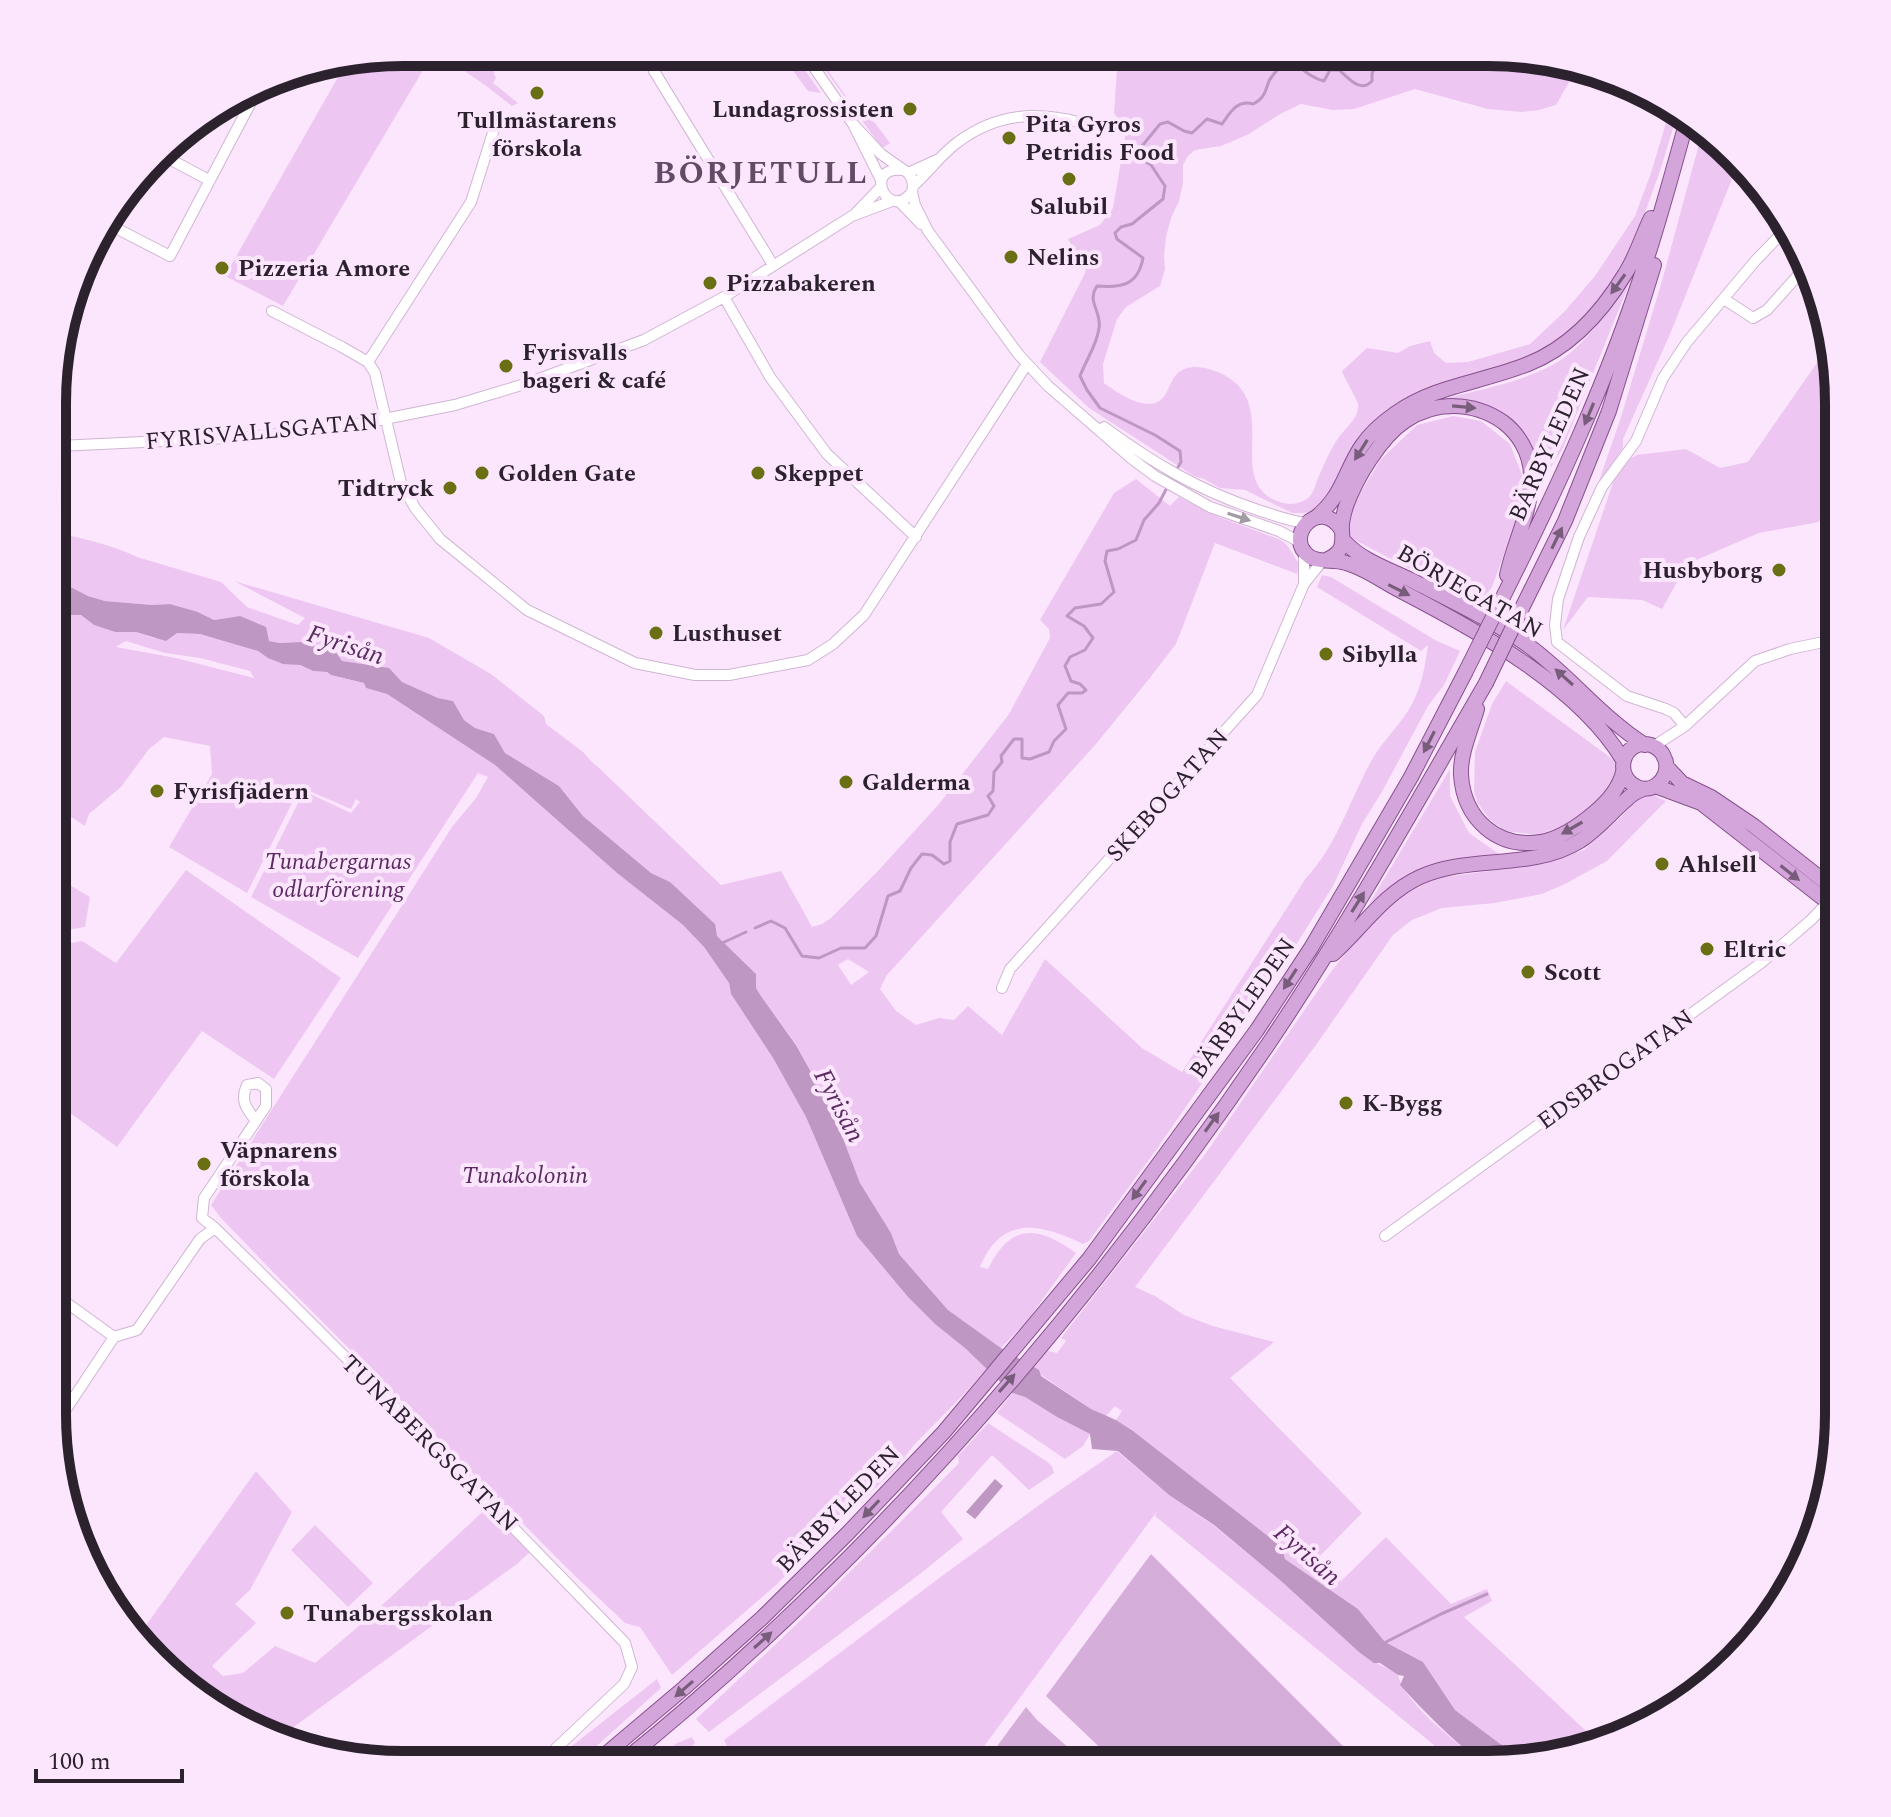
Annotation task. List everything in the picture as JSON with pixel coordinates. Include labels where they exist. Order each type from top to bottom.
[{"type":"main road","name":"BÄRBYLEDEN","points":[[609,1751],[762,1618],[944,1432],[1089,1259],[1257,1030],[1311,948],[1411,777],[1558,486],[1646,262],[1684,130]]},
{"type":"main road","name":"BÄRBYLEDEN","points":[[636,1751],[774,1630],[861,1545],[957,1442],[1104,1267],[1269,1043],[1394,843],[1486,683],[1565,521],[1609,411],[1692,136]]},
{"type":"main road","points":[[1502,599],[1509,564],[1532,490],[1531,469],[1519,438],[1509,426],[1477,408],[1438,407],[1405,421],[1380,444],[1347,503],[1339,552],[1326,560],[1313,558],[1302,547],[1302,529],[1333,501],[1361,447],[1378,427],[1399,411],[1429,394],[1528,364],[1561,347],[1591,322],[1626,273],[1667,190]]},
{"type":"main road","points":[[1310,520],[1327,517],[1338,524],[1342,535]]},
{"type":"main road","name":"BÖRJEGATAN","points":[[1342,535],[1360,556],[1468,609],[1529,646],[1605,715],[1657,753],[1682,783],[1711,797],[1754,826],[1825,890]]},
{"type":"main road","name":"BÖRJEGATAN","points":[[1326,560],[1350,563],[1461,623],[1520,660],[1597,723],[1623,766]]},
{"type":"main road","points":[[1317,968],[1342,946],[1363,920],[1411,882],[1446,868],[1529,859],[1557,852],[1598,828],[1626,800],[1661,781],[1657,753],[1631,749],[1615,792],[1580,824],[1540,842],[1513,841],[1494,833],[1472,814],[1464,794],[1461,773],[1465,748],[1486,683]]},
{"type":"main road","points":[[1623,766],[1630,784],[1701,803],[1825,892]]},
{"type":"street","points":[[653,66],[773,265]]},
{"type":"street","points":[[813,66],[853,124],[881,154],[912,179],[920,216],[928,231],[1019,355],[1048,386],[1210,507],[1279,531],[1302,547]]},
{"type":"street","points":[[115,228],[170,256],[251,103]]},
{"type":"street","points":[[896,201],[907,198],[957,142],[988,125],[1013,117],[1037,115],[1082,123]]},
{"type":"street","points":[[368,362],[471,202],[496,123]]},
{"type":"street","points":[[853,124],[885,196],[896,201],[928,231]]},
{"type":"street","points":[[881,183],[895,169],[905,172],[941,158]]},
{"type":"street","points":[[171,160],[209,180]]},
{"type":"street","name":"FYRISVALLSGATAN","points":[[852,216],[881,183]]},
{"type":"street","name":"FYRISVALLSGATAN","points":[[66,446],[250,437],[386,420],[455,405],[528,383],[644,340],[724,297],[852,216],[896,201]]},
{"type":"street","points":[[1685,726],[1674,713],[1627,696],[1557,642],[1558,599],[1579,537],[1602,487],[1636,441],[1663,378],[1687,342],[1780,235]]},
{"type":"street","points":[[1724,299],[1753,318],[1767,310],[1799,274]]},
{"type":"street","points":[[724,297],[770,377],[827,454],[916,537]]},
{"type":"street","points":[[272,311],[368,362],[375,373],[401,483],[415,508],[440,539],[527,610],[635,663],[695,675],[729,675],[808,660],[833,644],[864,615],[1027,364]]},
{"type":"street","points":[[1182,485],[1283,519],[1310,520]]},
{"type":"street","name":"SKEBOGATAN","points":[[1302,547],[1304,584]]},
{"type":"street","name":"SKEBOGATAN","points":[[1002,988],[1010,969],[1257,695],[1304,584],[1326,560]]},
{"type":"street","points":[[1657,753],[1755,661],[1825,642]]},
{"type":"street","name":"EDSBROGATAN","points":[[1385,1236],[1761,963],[1825,908]]},
{"type":"street","points":[[66,1409],[114,1337],[137,1330],[200,1239],[215,1228],[202,1218],[204,1198],[256,1121]]},
{"type":"street","name":"TUNABERGSGATAN","points":[[215,1228],[444,1456],[625,1643],[632,1667],[624,1684],[553,1751]]},
{"type":"street","points":[[66,1302],[114,1337]]},
{"type":"green space","points":[[425,66],[283,306],[225,276],[341,71]]},
{"type":"green space","points":[[457,66],[494,66],[496,78],[493,83],[518,103],[512,106]]},
{"type":"green space","points":[[790,66],[802,66],[821,93],[808,91]]},
{"type":"green space","points":[[822,66],[854,108],[875,123],[890,143],[882,148]]},
{"type":"green space","points":[[1117,66],[1488,66],[1572,76],[1556,105],[1521,112],[1488,109],[1415,89],[1354,109],[1333,110],[1301,104],[1247,135],[1221,146],[1195,150],[1188,156],[1183,165],[1179,201],[1166,237],[1165,269],[1160,286],[1126,307],[1117,319],[1103,364],[1104,383],[1130,399],[1146,404],[1162,399],[1175,376],[1191,367],[1220,373],[1237,384],[1247,398],[1251,414],[1255,480],[1268,497],[1290,504],[1301,502],[1311,495],[1332,449],[1358,409],[1342,371],[1367,348],[1398,353],[1430,341],[1434,353],[1446,363],[1468,362],[1530,344],[1564,312],[1595,276],[1635,216],[1667,118],[1675,123],[1639,229],[1623,264],[1586,321],[1544,351],[1515,364],[1430,389],[1353,448],[1319,510],[1292,513],[1245,490],[1220,488],[1194,476],[1089,408],[1040,362],[1086,271],[1068,239],[1100,225],[1113,208],[1126,132],[1114,113]]},
{"type":"green space","points":[[1700,142],[1736,176],[1732,179],[1671,332],[1623,439],[1623,448],[1598,484],[1621,417]]},
{"type":"green space","points":[[1632,277],[1562,450],[1540,484],[1529,443],[1486,406],[1447,398],[1511,382],[1556,363],[1587,336]]},
{"type":"green space","points":[[1822,356],[1825,505],[1819,522],[1759,533],[1687,564],[1662,609],[1642,600],[1588,597],[1563,630],[1619,465],[1637,455],[1686,449],[1720,468],[1748,462]]},
{"type":"green space","points":[[1453,416],[1481,421],[1510,444],[1524,480],[1521,508],[1492,587],[1479,605],[1351,538],[1347,526],[1353,505],[1381,459],[1417,425]]},
{"type":"green space","points":[[1136,479],[1170,506],[1179,497],[1219,517],[1281,540],[1299,564],[1297,574],[1215,543],[1176,644],[1096,744],[887,975],[880,989],[896,1011],[916,1025],[939,1018],[954,1020],[968,1006],[1002,1035],[1045,959],[1142,1048],[1182,1072],[1306,878],[1326,852],[1369,765],[1407,712],[1421,683],[1428,645],[1421,651],[1317,587],[1322,575],[1331,577],[1435,640],[1460,651],[1444,685],[1428,706],[1362,824],[1333,886],[1279,972],[1089,1241],[1083,1244],[1051,1231],[1023,1228],[1011,1231],[989,1250],[980,1267],[988,1269],[1006,1243],[1026,1233],[1049,1238],[1076,1253],[1027,1321],[1001,1348],[948,1310],[899,1254],[891,1233],[860,1183],[816,1081],[796,1044],[756,988],[756,974],[717,936],[670,882],[651,873],[583,816],[559,786],[505,753],[494,734],[475,728],[464,720],[453,701],[438,698],[402,682],[388,668],[341,661],[335,651],[301,642],[269,641],[240,616],[214,620],[170,604],[105,601],[88,596],[66,585],[66,535],[221,582],[247,607],[298,625],[305,618],[234,581],[429,638],[491,674],[544,716],[546,724],[583,752],[721,885],[781,871],[812,927],[831,918],[877,872],[939,804],[1009,714],[1050,638],[1049,629],[1040,620],[1114,493]],"holes":[[[848,959],[869,972],[851,985],[838,965]]]},
{"type":"green space","name":"Tunakolonin","points":[[66,613],[81,615],[94,625],[115,632],[136,632],[154,638],[177,633],[200,634],[258,651],[275,661],[364,683],[366,688],[387,694],[495,765],[617,873],[683,925],[704,947],[729,983],[731,994],[773,1058],[806,1117],[857,1236],[935,1324],[988,1367],[896,1468],[775,1586],[672,1675],[640,1627],[625,1623],[573,1574],[274,1273],[211,1205],[452,827],[476,798],[488,777],[478,773],[358,958],[251,897],[304,791],[351,813],[360,802],[356,799],[351,809],[300,787],[247,893],[169,847],[212,774],[210,746],[164,737],[149,749],[121,787],[89,814],[85,826],[68,815],[66,819]],"holes":[[[126,641],[165,653],[250,671],[254,678],[176,658],[116,647]]]},
{"type":"green space","points":[[1506,681],[1618,763],[1617,777],[1606,793],[1570,823],[1538,835],[1505,831],[1489,819],[1477,802],[1474,791],[1475,752],[1492,704]]},
{"type":"green space","points":[[1450,769],[1450,796],[1469,833],[1499,854],[1420,870],[1401,879],[1369,904]]},
{"type":"green space","points":[[1654,792],[1666,801],[1607,861],[1542,894],[1442,908],[1412,920],[1393,935],[1316,1045],[1135,1287],[1184,1315],[1274,1342],[1230,1378],[1362,1513],[1319,1557],[1341,1581],[1386,1537],[1451,1604],[1487,1589],[1492,1601],[1464,1617],[1591,1735],[1554,1745],[1508,1750],[1455,1710],[1423,1662],[1385,1642],[1358,1609],[1285,1559],[1282,1547],[1116,1420],[1122,1411],[1115,1406],[1106,1416],[1091,1409],[1031,1368],[1045,1350],[1057,1353],[1066,1341],[1061,1338],[1206,1153],[1361,933],[1399,898],[1436,878],[1544,864],[1584,850],[1644,793]]},
{"type":"green space","points":[[186,870],[341,978],[274,1079],[202,1031],[117,1147],[66,1110],[66,944],[82,941],[116,963]]},
{"type":"green space","points":[[66,883],[90,897],[85,927],[66,930]]},
{"type":"green space","points":[[1012,1393],[1025,1397],[1090,1434],[1083,1446],[1065,1459],[997,1413]]},
{"type":"green space","points":[[988,1423],[1046,1461],[1054,1473],[1029,1490],[992,1455],[941,1512],[963,1539],[709,1732],[696,1719],[959,1463],[958,1456]]},
{"type":"green space","points":[[1117,1451],[1281,1581],[1360,1653],[1398,1675],[1402,1686],[1422,1711],[1468,1751],[1441,1751],[1155,1516],[1158,1510],[981,1751],[730,1751],[724,1740],[1053,1495]]},
{"type":"green space","points":[[256,1471],[292,1512],[250,1590],[235,1604],[256,1623],[212,1666],[223,1676],[243,1673],[275,1646],[315,1663],[491,1504],[534,1548],[517,1564],[289,1731],[234,1706],[216,1694],[181,1667],[144,1628]]},
{"type":"green space","points":[[315,1525],[373,1583],[348,1607],[291,1550]]},
{"type":"green space","points":[[657,1679],[661,1688],[591,1751],[566,1751]]},
{"type":"green space","points":[[692,1737],[695,1743],[687,1751],[667,1751]]},
{"type":"shaded area","points":[[66,585],[105,601],[170,604],[214,620],[240,616],[266,627],[269,641],[301,642],[335,651],[342,661],[389,668],[402,682],[438,698],[453,701],[464,720],[475,728],[494,734],[505,753],[559,786],[583,816],[651,873],[670,882],[715,924],[717,936],[756,974],[756,988],[796,1045],[816,1081],[860,1183],[891,1233],[899,1254],[948,1310],[1001,1348],[1039,1370],[1041,1376],[1091,1409],[1133,1431],[1282,1547],[1285,1559],[1358,1609],[1385,1642],[1423,1662],[1455,1710],[1508,1750],[1468,1751],[1400,1685],[1404,1676],[1360,1653],[1214,1525],[1169,1495],[1118,1451],[1092,1449],[1090,1434],[1025,1397],[1012,1393],[935,1324],[857,1236],[806,1117],[773,1058],[731,994],[729,983],[704,947],[683,925],[617,873],[495,765],[387,694],[366,688],[364,683],[300,665],[283,664],[258,651],[200,634],[177,633],[166,641],[136,632],[115,632],[94,625],[81,615],[66,613]]},
{"type":"shaded area","points":[[995,1479],[1003,1486],[975,1519],[966,1512]]},
{"type":"shaded area","points":[[1151,1554],[1348,1751],[1103,1751],[1046,1696]]},
{"type":"shaded area","points":[[1026,1707],[1072,1751],[994,1751]]},
{"type":"waterway","points":[[1177,469],[1181,462],[1180,451],[1100,408],[1080,376],[1098,334],[1094,292],[1097,286],[1128,283],[1141,267],[1143,258],[1117,239],[1115,233],[1121,227],[1132,224],[1163,199],[1165,186],[1151,165],[1141,159],[1138,151],[1160,124],[1168,122],[1192,133],[1207,119],[1222,124],[1238,105],[1260,100],[1269,81],[1282,66]]},
{"type":"waterway","points":[[1298,66],[1324,81],[1330,70],[1339,70],[1354,83],[1363,86],[1372,81],[1376,66]]},
{"type":"waterway","points":[[755,928],[771,921],[785,928],[802,956],[819,958],[841,948],[865,948],[876,936],[888,896],[900,891],[922,854],[932,855],[944,864],[950,861],[950,842],[957,824],[988,815],[994,806],[988,796],[993,791],[994,772],[1014,739],[1022,739],[1022,758],[1030,759],[1049,752],[1054,741],[1066,729],[1058,705],[1068,693],[1086,690],[1071,681],[1065,666],[1070,657],[1085,650],[1093,638],[1084,626],[1067,616],[1075,608],[1101,604],[1114,592],[1105,561],[1107,551],[1136,540],[1144,520],[1159,503],[1173,476]]},
{"type":"waterway","points":[[720,944],[746,932]]},
{"type":"waterway","points":[[1382,1644],[1487,1594]]},
{"type":"place","name":"Tullmästarens förskola","points":[[537,93]]},
{"type":"place","name":"Lundagrossisten","points":[[910,109]]},
{"type":"place","name":"Pita Gyros Petridis Food","points":[[1009,138]]},
{"type":"place","name":"Salubil","points":[[1069,179]]},
{"type":"place","name":"Nelins","points":[[1011,257]]},
{"type":"place","name":"Pizzeria Amore","points":[[222,268]]},
{"type":"place","name":"Pizzabakeren","points":[[710,283]]},
{"type":"place","name":"Fyrisvalls bageri & café","points":[[506,366]]},
{"type":"place","name":"Golden Gate","points":[[482,473]]},
{"type":"place","name":"Skeppet","points":[[758,473]]},
{"type":"place","name":"Tidtryck","points":[[450,488]]},
{"type":"place","name":"Husbyborg","points":[[1779,570]]},
{"type":"place","name":"Lusthuset","points":[[656,633]]},
{"type":"place","name":"Sibylla","points":[[1326,654]]},
{"type":"place","name":"Galderma","points":[[846,782]]},
{"type":"place","name":"Fyrisfjädern","points":[[157,791]]},
{"type":"place","name":"Ahlsell","points":[[1662,864]]},
{"type":"place","name":"Eltric","points":[[1707,949]]},
{"type":"place","name":"Scott","points":[[1528,972]]},
{"type":"place","name":"K-Bygg","points":[[1346,1103]]},
{"type":"place","name":"Väpnarens förskola","points":[[204,1164]]},
{"type":"place","name":"Tunabergsskolan","points":[[287,1613]]},
{"type":"district","name":"BÖRJETULL","points":[[761,172]]},
{"type":"water label","name":"Fyrisån","points":[[346,644]]},
{"type":"water label","name":"Fyrisån","points":[[840,1105]]},
{"type":"water label","name":"Fyrisån","points":[[1308,1554]]},
{"type":"park label","name":"Tunabergarnas odlarförening","points":[[338,875]]}]
